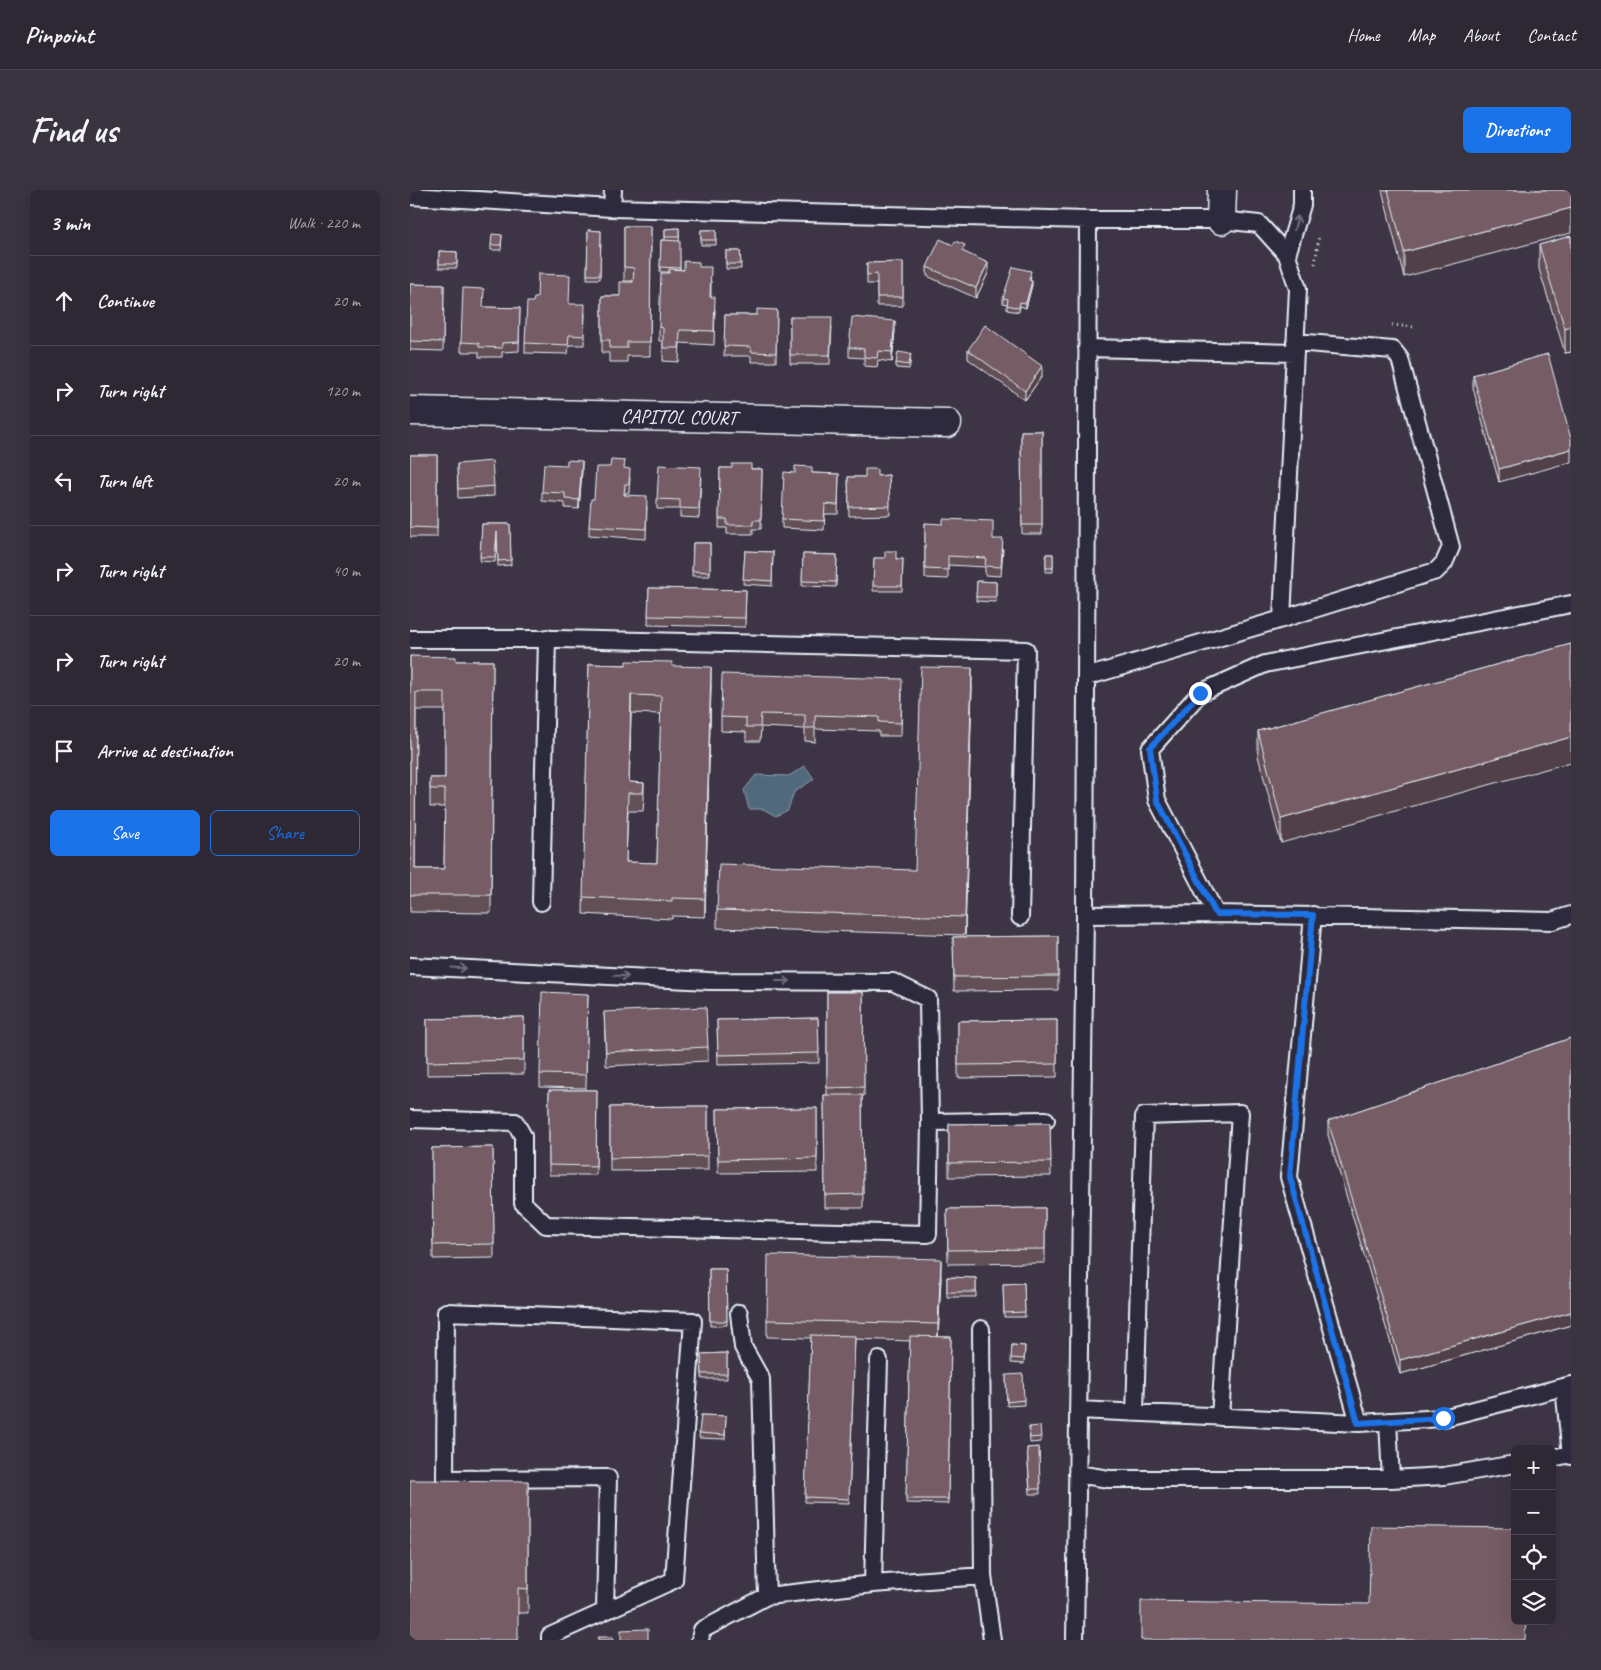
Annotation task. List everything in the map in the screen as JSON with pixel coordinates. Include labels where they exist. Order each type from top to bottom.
[{"type":"street","points":[[1221,220],[1222,190]]},
{"type":"street","name":"CAPITOL COURT","points":[[410,411],[947,424]]},
{"type":"lane","points":[[612,208],[613,190]]},
{"type":"lane","points":[[1287,255],[1302,205],[1302,190]]},
{"type":"lane","points":[[410,196],[612,208],[1088,220],[1221,220],[1259,224],[1287,255],[1298,289],[1282,620]]},
{"type":"lane","points":[[1075,1640],[1085,914],[1088,220]]},
{"type":"lane","points":[[1086,676],[1282,620],[1436,571],[1444,563],[1451,547],[1400,359],[1393,350],[1087,348]]},
{"type":"lane","points":[[1216,914],[1157,800],[1150,748],[1200,693],[1265,664],[1571,604]]},
{"type":"lane","points":[[410,639],[547,638],[1026,650],[1020,917]]},
{"type":"lane","points":[[542,902],[547,638]]},
{"type":"lane","points":[[1085,914],[1313,915],[1552,921],[1571,915]]},
{"type":"lane","points":[[1313,915],[1290,1177],[1358,1423]]},
{"type":"lane","points":[[410,966],[709,981],[893,982],[928,999],[930,1122],[928,1234],[546,1226],[523,1203],[523,1136],[515,1122],[410,1119]]},
{"type":"lane","points":[[1135,1413],[1144,1116],[1240,1113],[1220,1417]]},
{"type":"lane","points":[[930,1122],[1046,1120]]},
{"type":"lane","points":[[550,1640],[550,1636],[674,1580],[693,1321],[446,1312],[445,1478],[608,1478],[605,1611]]},
{"type":"lane","points":[[739,1312],[743,1347],[761,1379],[767,1596]]},
{"type":"lane","points":[[982,1329],[983,1576],[992,1640]]},
{"type":"lane","points":[[873,1584],[879,1360]]},
{"type":"lane","points":[[1078,1410],[1358,1423],[1443,1418],[1568,1386],[1571,1455],[1556,1457]]},
{"type":"lane","points":[[1388,1421],[1391,1479]]},
{"type":"lane","points":[[1077,1474],[1109,1478],[1391,1479],[1444,1476],[1511,1465]]},
{"type":"lane","points":[[700,1640],[702,1630],[767,1596],[873,1584],[983,1576]]},
{"type":"path","points":[[1315,269],[1320,230]]},
{"type":"path","points":[[1384,324],[1414,327]]},
{"type":"water","points":[[805,766],[814,779],[794,792],[788,810],[776,816],[763,809],[749,809],[744,790],[756,775],[789,776]]},
{"type":"building","points":[[1388,190],[1571,190],[1571,208],[1404,252]]},
{"type":"building","points":[[624,226],[651,226],[650,342],[627,342],[627,348],[609,348],[610,340],[602,340],[602,296],[620,296],[620,282],[633,282],[634,268],[624,267]]},
{"type":"building","points":[[679,228],[679,237],[665,237],[665,229]]},
{"type":"building","points":[[588,230],[601,231],[600,275],[587,275]]},
{"type":"building","points":[[701,230],[716,230],[716,240],[701,240]]},
{"type":"building","points":[[492,234],[502,235],[501,245],[491,245]]},
{"type":"building","points":[[1571,236],[1571,327],[1565,329],[1539,245]]},
{"type":"building","points":[[940,239],[953,245],[955,241],[965,245],[962,251],[988,263],[976,288],[927,267]]},
{"type":"building","points":[[661,240],[680,241],[680,268],[660,267]]},
{"type":"building","points":[[439,251],[457,252],[457,264],[439,264]]},
{"type":"building","points":[[726,251],[740,251],[741,264],[726,264]]},
{"type":"building","points":[[684,261],[699,262],[699,267],[711,267],[710,297],[715,297],[714,331],[680,330],[679,348],[663,348],[663,328],[659,327],[661,273],[669,273],[669,269],[684,270]]},
{"type":"building","points":[[903,262],[903,297],[877,297],[877,274],[867,275],[867,263]]},
{"type":"building","points":[[1013,267],[1031,271],[1029,280],[1032,281],[1026,303],[1020,302],[1019,308],[1007,305],[1008,299],[1003,298]]},
{"type":"building","points":[[538,274],[570,275],[569,304],[585,304],[584,336],[569,335],[568,345],[525,343],[527,302],[533,302],[534,298],[537,298]]},
{"type":"building","points":[[410,284],[444,285],[443,342],[410,341]]},
{"type":"building","points":[[463,288],[484,289],[483,307],[520,308],[519,342],[502,343],[502,348],[479,347],[479,343],[461,342]]},
{"type":"building","points":[[757,309],[777,310],[776,353],[751,352],[751,347],[724,346],[725,315],[757,315]]},
{"type":"building","points":[[790,317],[832,317],[830,355],[790,355]]},
{"type":"building","points":[[852,317],[895,321],[892,352],[878,351],[877,358],[864,357],[864,349],[849,347]]},
{"type":"building","points":[[985,325],[1042,366],[1025,391],[968,350]]},
{"type":"building","points":[[898,352],[911,354],[909,365],[896,363]]},
{"type":"building","points":[[1548,354],[1571,439],[1571,449],[1499,469],[1473,375]]},
{"type":"building","points":[[1021,431],[1042,431],[1042,525],[1022,525]]},
{"type":"building","points":[[410,455],[437,455],[437,528],[410,527]]},
{"type":"building","points":[[567,460],[582,461],[579,500],[565,499],[565,493],[542,492],[544,464],[567,465]]},
{"type":"building","points":[[611,460],[625,461],[624,468],[630,469],[629,484],[625,484],[624,495],[647,496],[646,529],[589,526],[591,499],[594,499],[596,467],[610,467]]},
{"type":"building","points":[[492,461],[494,486],[458,489],[457,464]]},
{"type":"building","points":[[732,464],[751,464],[751,469],[762,469],[761,520],[753,520],[753,525],[727,525],[727,519],[719,519],[720,468],[732,468]]},
{"type":"building","points":[[659,465],[701,467],[699,509],[680,508],[680,500],[657,499]]},
{"type":"building","points":[[795,466],[812,467],[812,473],[839,474],[838,505],[825,504],[824,521],[782,519],[784,472],[795,473]]},
{"type":"building","points":[[865,469],[877,469],[877,476],[889,475],[890,506],[849,507],[848,477],[865,477]]},
{"type":"building","points":[[943,519],[993,521],[993,539],[1003,539],[1001,567],[985,566],[986,558],[948,556],[948,570],[925,569],[925,523],[943,524]]},
{"type":"building","points":[[482,524],[510,524],[511,560],[498,561],[497,532],[495,557],[480,557]]},
{"type":"building","points":[[693,543],[710,543],[710,572],[692,571]]},
{"type":"building","points":[[745,551],[773,552],[772,581],[743,579]]},
{"type":"building","points":[[885,551],[896,551],[896,559],[903,559],[902,586],[873,586],[874,558],[885,558]]},
{"type":"building","points":[[803,554],[837,555],[836,582],[802,581]]},
{"type":"building","points":[[1046,554],[1053,554],[1053,568],[1046,568]]},
{"type":"building","points":[[977,581],[996,582],[996,597],[976,597]]},
{"type":"building","points":[[649,588],[746,590],[745,618],[648,616]]},
{"type":"building","points":[[1571,644],[1571,737],[1281,819],[1258,731]]},
{"type":"building","points":[[410,656],[456,657],[456,661],[493,661],[491,895],[410,895]],"holes":[[[416,692],[445,692],[445,778],[430,778],[430,789],[445,789],[444,869],[415,869]]]},
{"type":"building","points":[[626,661],[672,662],[672,666],[711,667],[705,899],[672,898],[672,901],[583,897],[589,664],[626,665]],"holes":[[[631,695],[661,696],[657,863],[626,862],[628,793],[643,793],[644,783],[629,782]]]},
{"type":"building","points":[[921,667],[972,668],[965,917],[717,910],[719,864],[915,870]]},
{"type":"building","points":[[722,674],[902,679],[901,723],[879,722],[879,717],[815,715],[815,728],[805,728],[805,715],[761,714],[760,727],[746,727],[746,718],[721,717]]},
{"type":"building","points":[[1058,936],[1058,976],[954,977],[953,937]]},
{"type":"building","points":[[542,992],[588,994],[586,1075],[540,1074]]},
{"type":"building","points":[[827,992],[863,992],[864,1087],[827,1088]]},
{"type":"building","points":[[706,1007],[708,1047],[606,1052],[604,1012]]},
{"type":"building","points":[[524,1017],[524,1060],[427,1062],[427,1019]]},
{"type":"building","points":[[818,1018],[819,1053],[718,1055],[717,1020]]},
{"type":"building","points":[[1057,1020],[1057,1064],[958,1065],[958,1021]]},
{"type":"building","points":[[1571,1038],[1571,1312],[1400,1360],[1328,1121]]},
{"type":"building","points":[[549,1090],[597,1090],[596,1166],[549,1165]]},
{"type":"building","points":[[824,1095],[862,1095],[863,1194],[825,1195]]},
{"type":"building","points":[[708,1106],[708,1156],[610,1158],[610,1107]]},
{"type":"building","points":[[817,1108],[817,1158],[718,1160],[717,1109]]},
{"type":"building","points":[[1050,1123],[1051,1162],[949,1163],[949,1124]]},
{"type":"building","points":[[493,1147],[494,1244],[433,1245],[432,1148]]},
{"type":"building","points":[[1045,1208],[1045,1249],[948,1250],[947,1209]]},
{"type":"building","points":[[768,1255],[941,1259],[938,1324],[767,1320]]},
{"type":"building","points":[[709,1269],[726,1269],[727,1321],[710,1321]]},
{"type":"building","points":[[947,1277],[976,1278],[976,1292],[947,1292]]},
{"type":"building","points":[[1024,1283],[1025,1312],[1004,1313],[1003,1284]]},
{"type":"building","points":[[811,1335],[855,1336],[849,1499],[805,1497]]},
{"type":"building","points":[[910,1336],[951,1337],[948,1499],[906,1499]]},
{"type":"building","points":[[1012,1345],[1025,1346],[1024,1359],[1011,1358]]},
{"type":"building","points":[[727,1353],[727,1374],[702,1374],[701,1354]]},
{"type":"building","points":[[1023,1374],[1024,1400],[1007,1402],[1006,1375]]},
{"type":"building","points":[[701,1415],[726,1416],[725,1435],[699,1433]]},
{"type":"building","points":[[1040,1426],[1041,1437],[1030,1438],[1029,1427]]},
{"type":"building","points":[[1039,1447],[1040,1489],[1030,1489],[1027,1448]]},
{"type":"building","points":[[410,1480],[528,1481],[528,1589],[518,1588],[518,1640],[410,1640]]},
{"type":"building","points":[[1371,1526],[1511,1528],[1511,1625],[1526,1625],[1525,1640],[1141,1640],[1141,1601],[1369,1604]]},
{"type":"building","points":[[648,1629],[648,1640],[621,1640],[621,1630]]},
{"type":"building","points":[[598,1637],[613,1637],[613,1640],[598,1640]]},
{"type":"route","points":[[1200,693],[1150,748],[1157,800],[1216,914],[1313,915],[1290,1177],[1358,1423],[1443,1418]]}]
